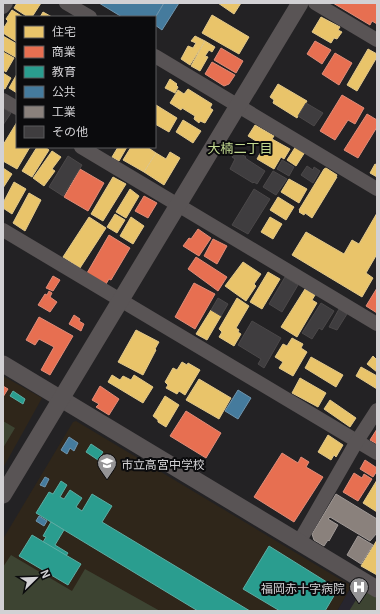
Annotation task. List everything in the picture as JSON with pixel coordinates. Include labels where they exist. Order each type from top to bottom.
[{"type":"street","points":[[3,7],[6,3]]},
{"type":"street","points":[[66,3],[88,16]]},
{"type":"street","points":[[3,495],[300,3]]},
{"type":"street","points":[[315,3],[377,40]]},
{"type":"street","points":[[156,57],[377,189]]},
{"type":"street","points":[[3,100],[16,107]]},
{"type":"street","points":[[83,148],[377,324]]},
{"type":"street","points":[[3,230],[377,453]]},
{"type":"street","points":[[3,364],[377,589]]},
{"type":"street","points":[[299,542],[357,441],[377,410]]},
{"type":"shaded area","points":[[3,376],[42,398],[3,468]]},
{"type":"shaded area","name":"市立高宮中学校","points":[[76,421],[352,585],[337,611],[3,611],[3,539],[73,422]]},
{"type":"shaded area","name":"福岡赤十字病院","points":[[352,585],[363,589],[377,598],[377,611],[337,611]]},
{"type":"green space","points":[[3,421],[15,428],[3,448]]},
{"type":"green space","points":[[11,555],[72,591],[85,569],[160,611],[3,611],[3,567]]},
{"type":"green space","points":[[363,589],[377,598],[377,611],[349,611]]},
{"type":"building: 住宅","points":[[17,3],[41,3],[33,16],[26,16],[14,8]]},
{"type":"building: 住宅","points":[[218,3],[241,3],[234,14]]},
{"type":"building: 住宅","points":[[12,10],[21,16],[16,16],[16,41],[3,33],[3,29],[8,21],[6,19]]},
{"type":"building: 住宅","points":[[43,12],[50,16],[41,16]]},
{"type":"building: 住宅","points":[[212,15],[249,37],[239,54],[202,33]]},
{"type":"building: 住宅","points":[[321,17],[340,27],[338,30],[342,32],[337,39],[334,38],[331,43],[312,32]]},
{"type":"building: 住宅","points":[[3,36],[16,43],[16,57],[3,50]]},
{"type":"building: 住宅","points":[[195,36],[205,41],[190,65],[181,59],[188,46],[193,48],[196,43],[191,41]]},
{"type":"building: 住宅","points":[[205,41],[215,47],[212,52],[209,50],[205,56],[208,57],[200,71],[191,66]]},
{"type":"building: 住宅","points":[[368,49],[377,54],[377,57],[357,91],[347,85]]},
{"type":"building: 住宅","points":[[3,52],[14,58],[6,72],[3,70]]},
{"type":"building: 住宅","points":[[3,73],[11,78],[5,89],[3,88]]},
{"type":"building: 住宅","points":[[16,76],[16,92],[9,88]]},
{"type":"building: 住宅","points":[[170,79],[177,84],[176,85],[178,87],[175,93],[165,88]]},
{"type":"building: 住宅","points":[[278,84],[307,101],[297,118],[273,103],[274,100],[270,97]]},
{"type":"building: 住宅","points":[[188,89],[212,104],[210,108],[213,110],[205,123],[200,121],[199,123],[194,119],[195,116],[170,103],[178,90],[184,94]]},
{"type":"building: 住宅","points":[[156,105],[177,118],[169,132],[156,125]]},
{"type":"building: 住宅","points":[[183,120],[201,131],[193,143],[176,132]]},
{"type":"building: 住宅","points":[[16,124],[16,148],[29,148],[17,169],[3,161],[3,145]]},
{"type":"building: 住宅","points":[[255,125],[274,136],[272,139],[290,149],[284,159],[281,157],[274,169],[257,159],[264,146],[248,136]]},
{"type":"building: 住宅","points":[[296,146],[305,152],[296,166],[287,160]]},
{"type":"building: 住宅","points":[[36,148],[46,148],[49,150],[32,177],[22,171]]},
{"type":"building: 住宅","points":[[117,148],[126,148],[119,161],[112,157]]},
{"type":"building: 住宅","points":[[130,148],[148,148],[156,153],[144,172],[123,160]]},
{"type":"building: 住宅","points":[[52,151],[61,157],[52,169],[55,171],[44,186],[33,178]]},
{"type":"building: 住宅","points":[[170,152],[180,158],[164,185],[144,172],[156,153],[166,159]]},
{"type":"building: 住宅","points":[[375,164],[377,165],[377,177],[370,173]]},
{"type":"building: 住宅","points":[[3,168],[12,174],[3,188]]},
{"type":"building: 住宅","points":[[326,168],[337,175],[337,177],[312,218],[305,213],[304,215],[299,212],[299,210]]},
{"type":"building: 住宅","points":[[113,177],[126,184],[103,221],[91,214]]},
{"type":"building: 住宅","points":[[289,179],[307,189],[299,203],[281,192]]},
{"type":"building: 住宅","points":[[14,182],[26,189],[12,214],[3,208],[3,203]]},
{"type":"building: 住宅","points":[[130,189],[139,196],[126,218],[116,212]]},
{"type":"building: 住宅","points":[[29,193],[41,200],[25,231],[13,223]]},
{"type":"building: 住宅","points":[[278,197],[294,207],[286,220],[270,210]]},
{"type":"building: 住宅","points":[[377,213],[377,254],[366,273],[373,278],[362,297],[292,255],[306,232],[344,254],[352,240],[359,244]]},
{"type":"building: 住宅","points":[[115,214],[125,220],[117,233],[107,227]]},
{"type":"building: 住宅","points":[[89,217],[106,228],[80,268],[63,257]]},
{"type":"building: 住宅","points":[[131,217],[144,226],[133,244],[120,236]]},
{"type":"building: 住宅","points":[[270,217],[282,224],[273,239],[261,232]]},
{"type":"building: 住宅","points":[[243,262],[261,274],[254,284],[256,286],[246,301],[225,286]]},
{"type":"building: 住宅","points":[[268,272],[280,279],[262,309],[250,302]]},
{"type":"building: 住宅","points":[[305,289],[315,295],[312,300],[317,303],[297,337],[281,327]]},
{"type":"building: 住宅","points":[[237,298],[249,306],[236,328],[241,334],[234,346],[219,337],[222,332],[219,329]]},
{"type":"building: 住宅","points":[[211,310],[221,316],[207,340],[196,334]]},
{"type":"building: 住宅","points":[[136,330],[159,342],[143,375],[118,362]]},
{"type":"building: 住宅","points":[[292,338],[303,344],[301,348],[307,352],[293,376],[279,368],[283,362],[275,357],[283,344],[287,346]]},
{"type":"building: 住宅","points":[[373,356],[376,359],[377,358],[377,372],[367,364]]},
{"type":"building: 住宅","points":[[311,357],[343,375],[336,387],[305,368]]},
{"type":"building: 住宅","points":[[182,362],[187,365],[188,363],[200,370],[185,395],[179,391],[177,394],[166,388],[168,385],[165,382],[173,368],[177,370]]},
{"type":"building: 住宅","points":[[361,367],[377,376],[377,389],[356,376]]},
{"type":"building: 住宅","points":[[112,375],[120,380],[123,376],[131,380],[134,375],[153,387],[143,403],[108,382]]},
{"type":"building: 住宅","points":[[300,378],[326,393],[318,407],[292,393]]},
{"type":"building: 住宅","points":[[199,379],[231,398],[219,419],[186,400]]},
{"type":"building: 住宅","points":[[165,396],[179,405],[166,427],[158,422],[158,420],[153,416]]},
{"type":"building: 住宅","points":[[330,400],[356,418],[350,427],[324,409]]},
{"type":"building: 住宅","points":[[328,435],[343,445],[336,457],[334,455],[331,460],[318,452]]},
{"type":"building: 住宅","points":[[377,480],[377,512],[363,503]]},
{"type":"building: 住宅","points":[[377,540],[377,575],[361,566]]},
{"type":"building: 商業","points":[[333,3],[377,3],[377,24],[372,21],[370,25]]},
{"type":"building: 商業","points":[[315,41],[331,50],[322,64],[307,54]]},
{"type":"building: 商業","points":[[221,48],[243,61],[236,73],[214,60]]},
{"type":"building: 商業","points":[[335,53],[352,63],[339,85],[322,74]]},
{"type":"building: 商業","points":[[212,62],[235,75],[229,84],[224,86],[205,74]]},
{"type":"building: 商業","points":[[342,95],[364,108],[355,124],[348,120],[335,140],[320,131]]},
{"type":"building: 商業","points":[[367,114],[377,120],[377,127],[358,158],[344,150]]},
{"type":"building: 商業","points":[[80,169],[104,183],[88,211],[64,197]]},
{"type":"building: 商業","points":[[144,196],[157,203],[148,218],[135,211]]},
{"type":"building: 商業","points":[[198,229],[211,238],[199,256],[183,246],[189,238],[191,239]]},
{"type":"building: 商業","points":[[109,235],[130,248],[111,280],[109,279],[106,284],[87,273]]},
{"type":"building: 商業","points":[[213,239],[227,246],[217,264],[204,256]]},
{"type":"building: 商業","points":[[196,257],[227,277],[218,291],[188,269]]},
{"type":"building: 商業","points":[[53,276],[60,280],[53,291],[46,288]]},
{"type":"building: 商業","points":[[194,283],[215,294],[195,329],[175,317]]},
{"type":"building: 商業","points":[[377,288],[377,313],[366,306]]},
{"type":"building: 商業","points":[[49,291],[52,293],[50,297],[57,302],[50,312],[38,305],[45,294],[47,295]]},
{"type":"building: 商業","points":[[74,315],[84,324],[81,331],[69,324]]},
{"type":"building: 商業","points":[[39,317],[73,336],[50,375],[41,370],[54,347],[39,339],[35,345],[26,340]]},
{"type":"building: 商業","points":[[3,386],[8,389],[3,397]]},
{"type":"building: 商業","points":[[100,386],[119,399],[109,415],[96,407],[99,404],[92,400]]},
{"type":"building: 商業","points":[[186,411],[221,433],[206,458],[170,436]]},
{"type":"building: 商業","points":[[377,429],[377,444],[370,440]]},
{"type":"building: 商業","points":[[282,453],[298,463],[301,457],[309,462],[306,467],[323,477],[294,522],[254,497]]},
{"type":"building: 商業","points":[[365,460],[377,468],[377,471],[373,477],[360,469]]},
{"type":"building: 商業","points":[[354,473],[362,478],[364,474],[372,479],[358,501],[343,492]]},
{"type":"building: 教育","points":[[13,391],[25,399],[23,404],[10,396]]},
{"type":"building: 教育","points":[[91,444],[103,452],[98,460],[86,452]]},
{"type":"building: 教育","points":[[61,481],[67,485],[60,497],[64,499],[70,490],[82,498],[76,507],[82,511],[92,494],[112,506],[102,522],[250,611],[198,611],[36,513],[49,492],[53,494]]},
{"type":"building: 教育","points":[[51,522],[64,530],[55,545],[68,553],[66,556],[43,542],[46,537],[43,536]]},
{"type":"building: 教育","points":[[32,535],[81,564],[68,585],[19,556]]},
{"type":"building: 教育","points":[[269,546],[338,589],[325,611],[280,611],[243,589]]},
{"type":"building: 公共","points":[[99,3],[164,3],[156,16],[120,16]]},
{"type":"building: 公共","points":[[164,3],[179,3],[162,30],[156,26],[156,16]]},
{"type":"building: 公共","points":[[238,390],[251,398],[238,419],[225,411]]},
{"type":"building: 公共","points":[[69,437],[78,443],[74,451],[70,448],[67,454],[61,450]]},
{"type":"building: 公共","points":[[45,477],[49,479],[45,487],[40,485]]},
{"type":"building: 公共","points":[[39,516],[47,521],[44,526],[36,521]]},
{"type":"building: 工業","points":[[336,494],[377,519],[377,533],[370,541],[330,517],[328,519],[338,525],[329,541],[328,540],[324,546],[314,540],[312,534]]},
{"type":"building: 工業","points":[[358,536],[373,545],[361,564],[347,555]]},
{"type":"building: その他","points":[[306,103],[323,113],[314,126],[298,116]]},
{"type":"building: その他","points":[[3,108],[11,113],[3,125]]},
{"type":"building: その他","points":[[236,151],[265,171],[257,184],[230,169],[235,159],[232,157]]},
{"type":"building: その他","points":[[68,156],[82,165],[63,196],[49,187]]},
{"type":"building: その他","points":[[282,160],[294,167],[289,176],[277,169]]},
{"type":"building: その他","points":[[307,166],[313,170],[314,167],[320,171],[313,183],[301,175]]},
{"type":"building: その他","points":[[273,171],[287,179],[276,195],[263,187]]},
{"type":"building: その他","points":[[254,189],[270,199],[248,234],[232,225]]},
{"type":"building: その他","points":[[285,277],[298,285],[282,312],[269,304]]},
{"type":"building: その他","points":[[218,298],[228,304],[221,316],[211,310]]},
{"type":"building: その他","points":[[321,303],[334,311],[322,330],[319,328],[312,339],[302,333]]},
{"type":"building: その他","points":[[339,309],[347,314],[337,330],[329,327]]},
{"type":"building: その他","points":[[252,321],[281,338],[264,368],[258,364],[261,359],[238,345]]},
{"type":"place","name":"市立高宮中学校","points":[[107,480]]},
{"type":"place","name":"福岡赤十字病院","points":[[359,604]]},
{"type":"district","name":"大楠二丁目","points":[[240,147]]}]
